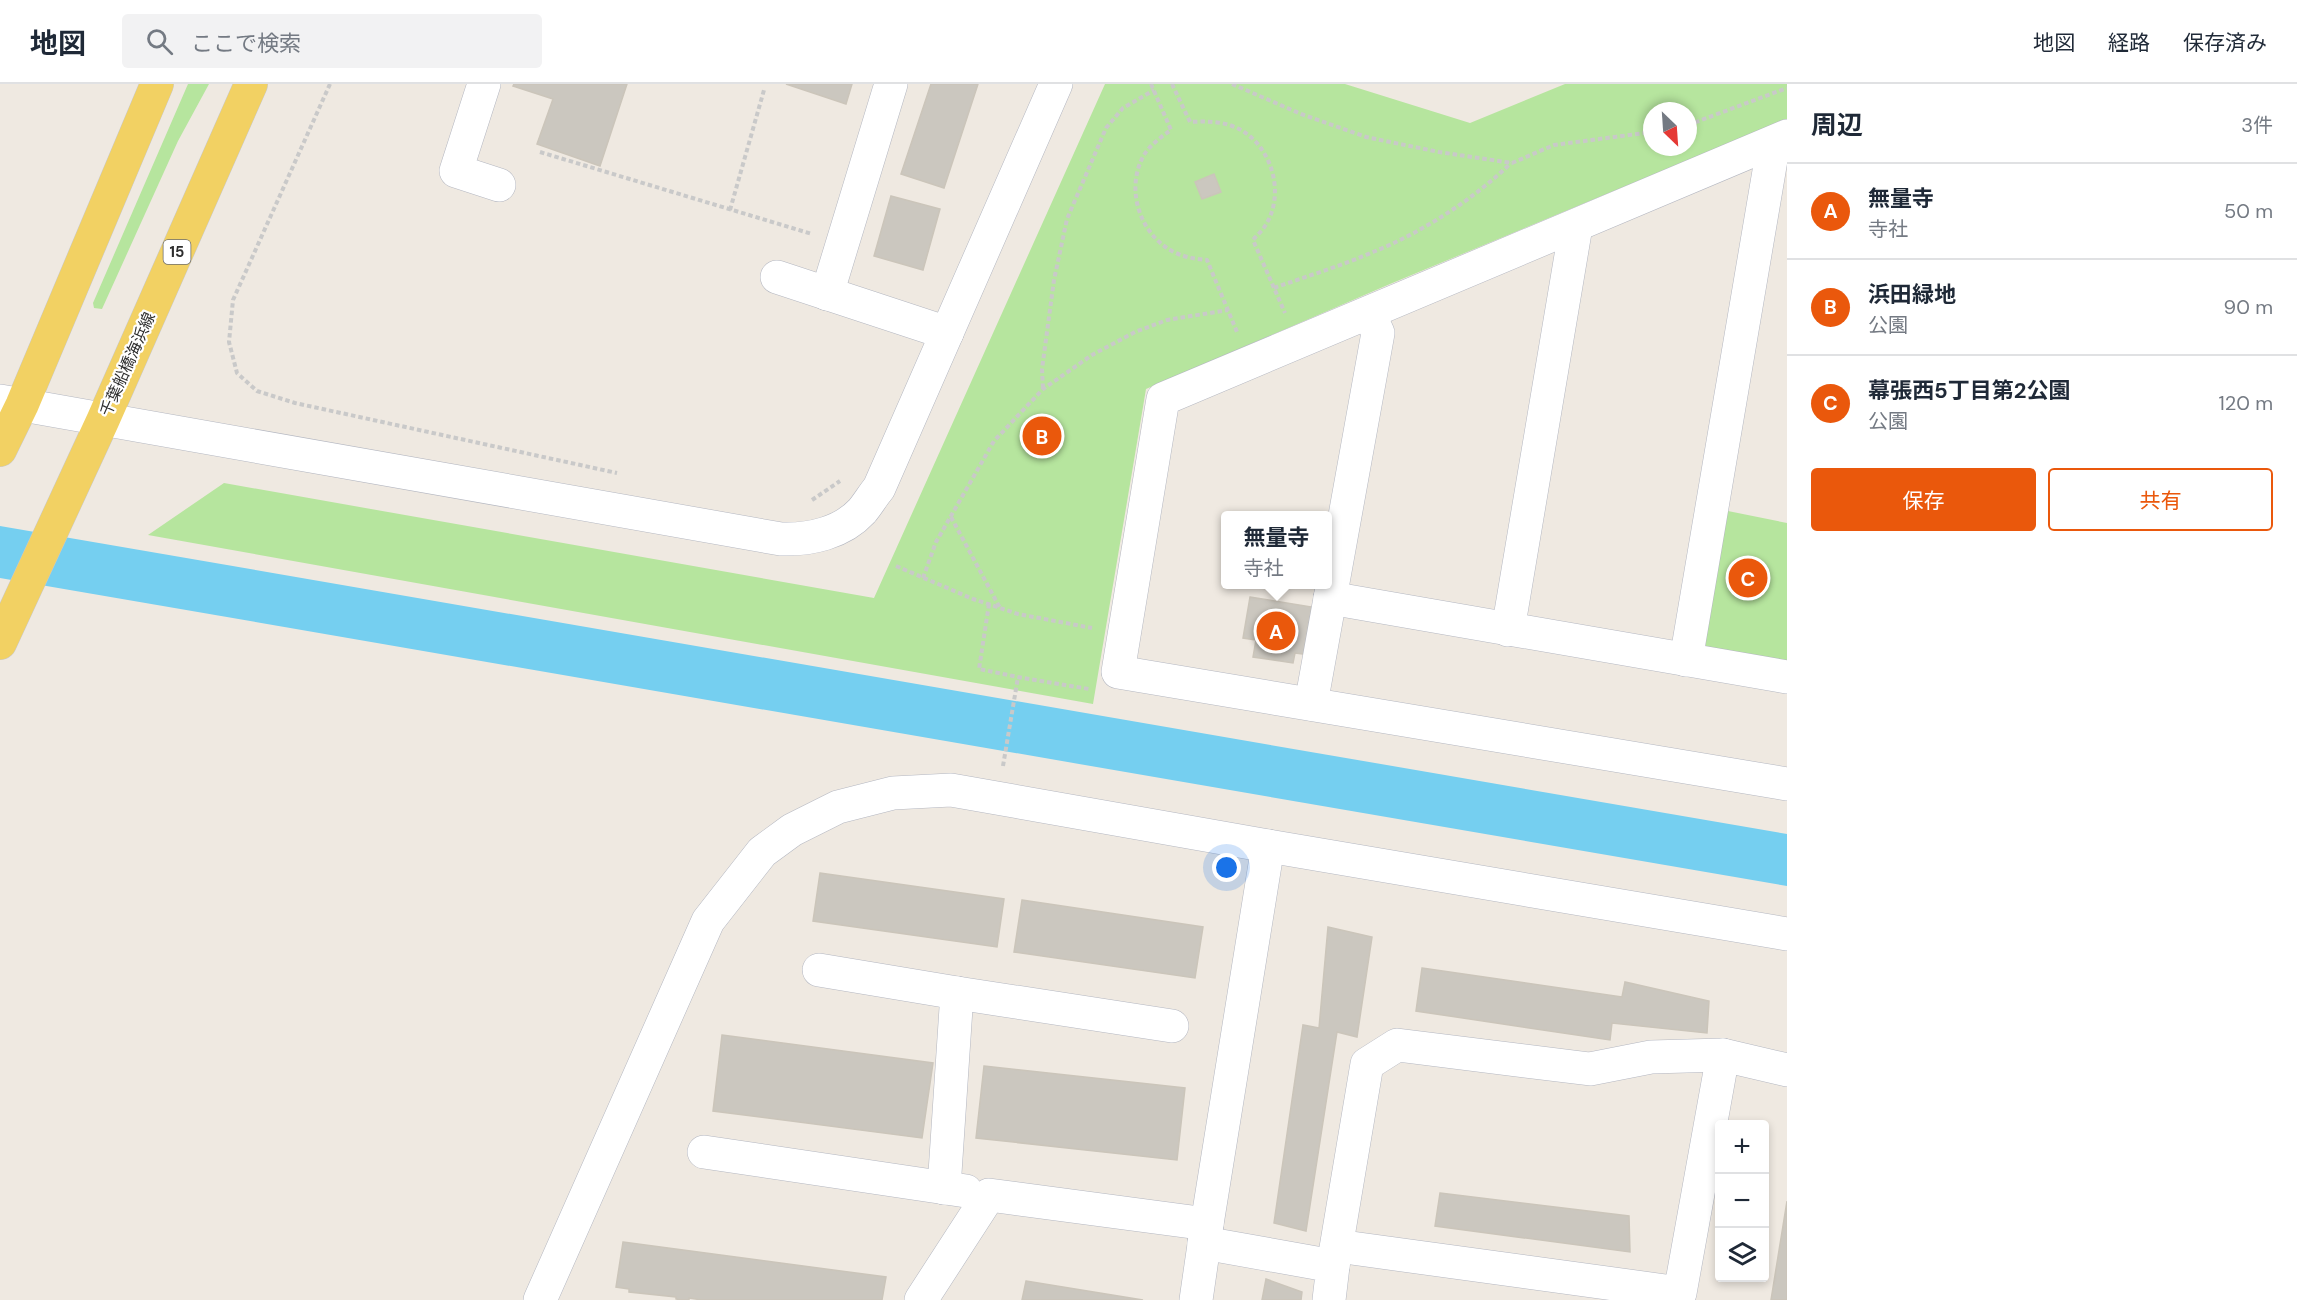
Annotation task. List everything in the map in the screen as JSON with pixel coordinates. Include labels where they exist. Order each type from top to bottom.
[{"type":"main road","points":[[0,450],[11,403],[157,84]]},
{"type":"main road","name":"千葉船橋海浜線","points":[[2,639],[103,420],[251,84]]},
{"type":"street","points":[[484,84],[456,171],[499,185]]},
{"type":"street","points":[[827,294],[891,84]]},
{"type":"street","points":[[11,403],[769,537],[803,540],[836,530],[861,512],[879,488],[1056,84]]},
{"type":"street","points":[[1780,139],[1163,399],[1118,672],[1787,784]]},
{"type":"street","points":[[1686,660],[1780,139]]},
{"type":"street","points":[[1508,630],[1576,226]]},
{"type":"street","points":[[777,277],[947,333]]},
{"type":"street","points":[[1332,587],[1378,333],[1369,314]]},
{"type":"street","points":[[1311,704],[1332,589]]},
{"type":"street","points":[[1330,598],[1787,677]]},
{"type":"street","points":[[540,1300],[708,921],[762,852],[792,830],[838,807],[893,793],[951,790],[1787,934]]},
{"type":"street","points":[[1196,1300],[1268,846]]},
{"type":"street","points":[[819,969],[1172,1026]]},
{"type":"street","points":[[944,1188],[957,993]]},
{"type":"street","points":[[1329,1300],[1367,1064],[1396,1045],[1590,1069],[1651,1057],[1723,1055],[1787,1070]]},
{"type":"street","points":[[704,1152],[989,1195],[1335,1256],[1680,1293],[1723,1055]]},
{"type":"street","points":[[921,1300],[989,1195]]},
{"type":"path","points":[[330,84],[233,300],[229,342],[237,373],[257,391],[295,403],[621,474]]},
{"type":"path","points":[[1151,84],[1170,130],[1159,138],[1144,155],[1136,177],[1136,201],[1143,222],[1153,237],[1171,251],[1188,258],[1207,260],[1241,341]]},
{"type":"path","points":[[1172,84],[1190,122],[1224,123],[1240,129],[1257,142],[1270,162],[1274,181],[1274,201],[1266,225],[1253,240],[1289,321]]},
{"type":"path","points":[[1232,84],[1301,114],[1366,137],[1439,152],[1512,163]]},
{"type":"path","points":[[1697,122],[1787,88]]},
{"type":"path","points":[[730,210],[764,90]]},
{"type":"path","points":[[1043,389],[1042,369],[1054,280],[1067,219],[1106,128],[1124,108],[1154,90]]},
{"type":"path","points":[[1274,288],[1374,252],[1418,230],[1492,182],[1512,163],[1554,145],[1643,133]]},
{"type":"path","points":[[540,152],[813,234]]},
{"type":"path","points":[[923,578],[936,542],[994,441],[1043,389],[1092,355],[1135,332],[1167,320],[1228,310]]},
{"type":"path","points":[[804,502],[815,499],[842,479]]},
{"type":"path","points":[[950,516],[1000,608]]},
{"type":"path","points":[[896,566],[1018,614],[1124,633]]},
{"type":"path","points":[[989,604],[979,669],[1018,677],[1002,769]]},
{"type":"green space","points":[[188,84],[209,84],[178,141],[102,309],[94,308],[93,303]]},
{"type":"green space","points":[[1105,84],[1345,84],[1470,123],[1565,84],[1787,84],[1787,119],[1390,284],[1146,389],[1093,704],[148,535],[224,483],[874,598]]},
{"type":"green space","points":[[1723,510],[1787,523],[1787,661],[1708,649],[1698,634]]},
{"type":"water","points":[[0,526],[1787,834],[1787,886],[0,578]]},
{"type":"building","points":[[514,84],[627,84],[600,166],[537,144],[553,99],[513,86]]},
{"type":"building","points":[[786,84],[852,84],[846,104]]},
{"type":"building","points":[[931,84],[978,84],[944,188],[901,174]]},
{"type":"building","points":[[1214,174],[1221,192],[1202,199],[1195,182]]},
{"type":"building","points":[[891,196],[940,209],[923,270],[874,256]]},
{"type":"building","points":[[1250,597],[1318,608],[1310,655],[1295,653],[1293,663],[1253,657],[1256,640],[1243,638]]},
{"type":"building","points":[[820,873],[1004,899],[997,947],[813,921]]},
{"type":"building","points":[[1022,900],[1203,927],[1195,978],[1014,952]]},
{"type":"building","points":[[1328,927],[1372,937],[1357,1037],[1337,1032],[1306,1231],[1274,1223],[1303,1025],[1319,1028]]},
{"type":"building","points":[[1422,968],[1622,997],[1625,982],[1709,1001],[1707,1033],[1612,1023],[1610,1040],[1416,1011]]},
{"type":"building","points":[[722,1035],[933,1063],[922,1138],[713,1111]]},
{"type":"building","points":[[984,1066],[1185,1088],[1177,1160],[976,1138]]},
{"type":"building","points":[[1440,1193],[1629,1216],[1630,1252],[1435,1226]]},
{"type":"building","points":[[1787,1201],[1787,1300],[1771,1300]]},
{"type":"building","points":[[623,1242],[886,1277],[882,1300],[702,1300],[689,1298],[689,1300],[681,1300],[676,1297],[629,1292],[629,1289],[616,1287]]},
{"type":"building","points":[[1266,1279],[1302,1292],[1301,1300],[1262,1300]]},
{"type":"building","points":[[1026,1281],[1143,1300],[1022,1300]]},
{"type":"place","name":"浜田緑地","points":[[1042,436]]},
{"type":"place","name":"幕張西5丁目第2公園","points":[[1748,578]]},
{"type":"place","name":"無量寺","points":[[1276,631]]}]
